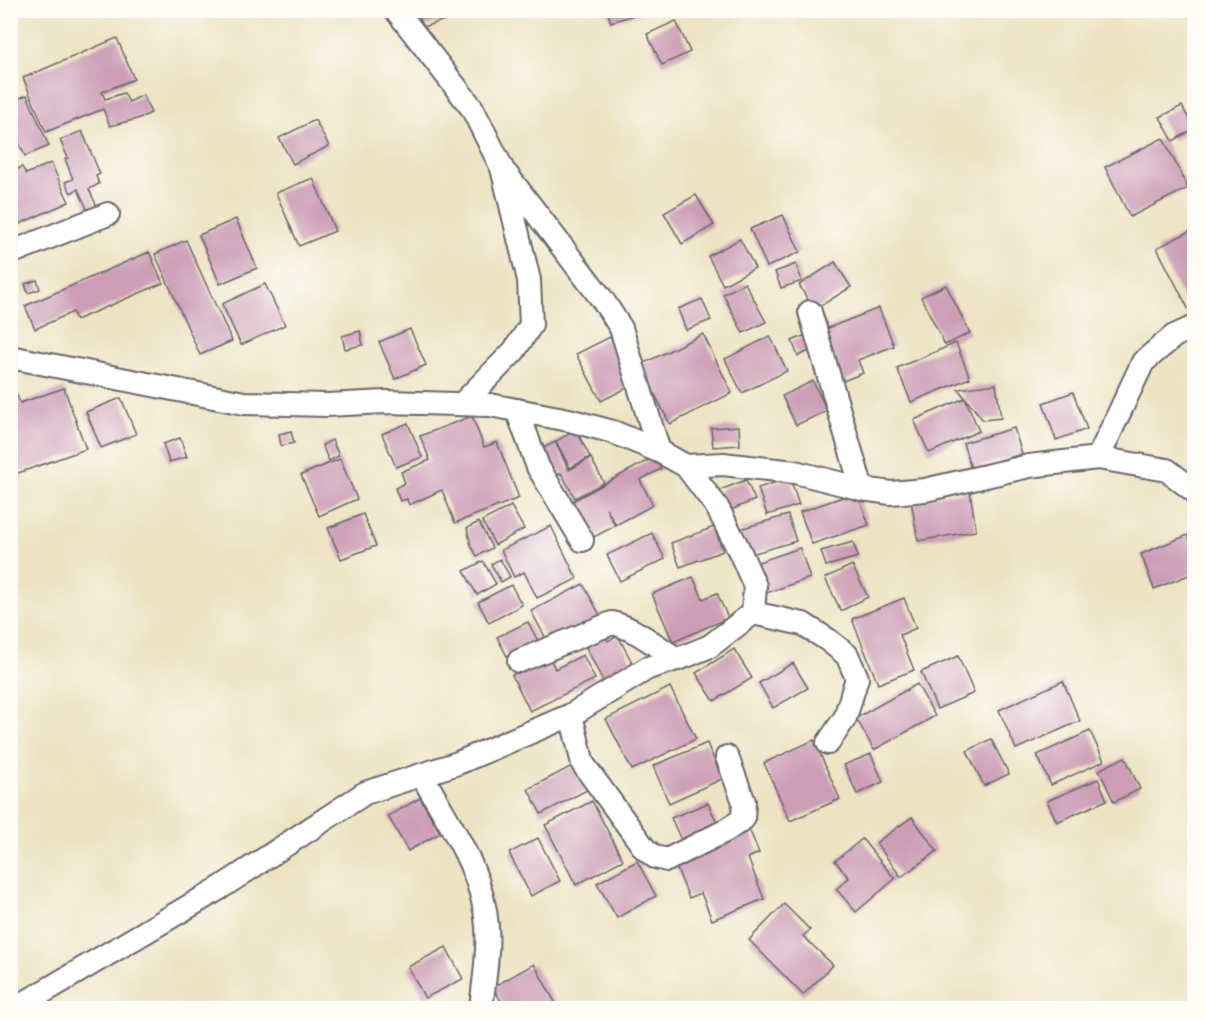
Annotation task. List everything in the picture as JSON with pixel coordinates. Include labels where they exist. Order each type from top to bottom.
[{"type":"street","points":[[396,10],[472,108],[502,168],[602,299],[621,328],[659,451]]},
{"type":"street","points":[[462,404],[514,351],[531,325],[529,280],[502,168]]},
{"type":"street","points":[[10,253],[108,214]]},
{"type":"street","points":[[810,312],[862,489]]},
{"type":"street","points":[[1098,458],[1143,362],[1174,336],[1194,327]]},
{"type":"street","points":[[10,357],[244,403],[327,405],[386,402],[490,405],[569,420],[613,432],[659,451],[686,466],[717,507],[755,586],[753,613],[711,646],[648,668],[571,715],[458,763],[365,793],[220,888],[16,1008]]},
{"type":"street","points":[[517,410],[538,467],[582,540]]},
{"type":"street","points":[[686,466],[723,465],[795,472],[862,489],[891,493],[925,490],[1029,466],[1098,458],[1167,470],[1194,491]]},
{"type":"street","points":[[753,613],[803,624],[847,655],[857,678],[845,718],[828,743]]},
{"type":"street","points":[[519,661],[612,623],[638,634],[677,659]]},
{"type":"street","points":[[571,715],[584,764],[645,849],[661,859],[667,860],[689,850],[743,819],[744,802],[727,758]]},
{"type":"street","points":[[422,775],[473,867],[482,898],[487,925],[487,949],[481,1008]]},
{"type":"building","points":[[417,10],[466,10],[467,13],[423,27]]},
{"type":"building","points":[[607,10],[647,10],[647,11],[611,22]]},
{"type":"building","points":[[676,21],[690,52],[662,65],[647,34]]},
{"type":"building","points":[[117,38],[134,79],[102,92],[105,99],[124,93],[129,102],[143,95],[151,113],[110,126],[103,109],[46,132],[23,78]]},
{"type":"building","points":[[27,95],[49,146],[25,156],[10,123],[10,102]]},
{"type":"building","points":[[1182,106],[1194,129],[1173,141],[1160,117]]},
{"type":"building","points":[[315,120],[329,146],[293,164],[279,138]]},
{"type":"building","points":[[82,131],[100,174],[96,176],[99,184],[89,189],[97,207],[88,211],[78,189],[71,193],[65,182],[73,179],[65,159],[68,158],[60,140]]},
{"type":"building","points":[[1163,138],[1188,188],[1130,217],[1105,167]]},
{"type":"building","points":[[51,163],[69,202],[10,228],[10,181],[13,180],[10,172],[22,167],[26,174]]},
{"type":"building","points":[[313,178],[335,231],[299,246],[276,193]]},
{"type":"building","points":[[696,195],[714,225],[682,244],[664,213]]},
{"type":"building","points":[[783,215],[800,252],[767,267],[750,229]]},
{"type":"building","points":[[236,219],[257,268],[220,284],[199,235]]},
{"type":"building","points":[[1194,229],[1194,309],[1190,312],[1157,248]]},
{"type":"building","points":[[740,239],[755,268],[723,285],[708,256]]},
{"type":"building","points":[[186,240],[232,341],[200,355],[155,254]]},
{"type":"building","points":[[149,252],[163,283],[76,320],[73,312],[35,329],[25,306]]},
{"type":"building","points":[[835,262],[851,287],[814,310],[799,285]]},
{"type":"building","points":[[796,264],[802,281],[781,288],[775,272]]},
{"type":"building","points":[[37,280],[40,289],[28,293],[25,284]]},
{"type":"building","points":[[745,283],[766,322],[743,333],[723,294]]},
{"type":"building","points":[[265,284],[285,325],[241,345],[222,304]]},
{"type":"building","points":[[946,285],[970,333],[945,345],[921,297]]},
{"type":"building","points":[[702,299],[711,320],[686,330],[678,309]]},
{"type":"building","points":[[879,308],[894,346],[858,360],[863,373],[843,381],[823,330]]},
{"type":"building","points":[[410,329],[426,365],[395,379],[379,342]]},
{"type":"building","points":[[360,331],[363,345],[345,349],[342,336]]},
{"type":"building","points":[[703,334],[732,393],[670,424],[640,365]]},
{"type":"building","points":[[806,335],[812,350],[798,356],[792,341]]},
{"type":"building","points":[[770,336],[787,371],[742,393],[725,359]]},
{"type":"building","points":[[610,337],[635,384],[601,401],[576,354]]},
{"type":"building","points":[[956,343],[970,378],[911,402],[897,368]]},
{"type":"building","points":[[10,377],[20,403],[64,388],[86,449],[10,476]]},
{"type":"building","points":[[813,381],[827,411],[796,425],[782,396]]},
{"type":"building","points":[[996,384],[1001,418],[983,420],[958,389]]},
{"type":"building","points":[[1073,392],[1087,429],[1056,440],[1043,403]]},
{"type":"building","points":[[121,398],[136,434],[101,448],[86,412]]},
{"type":"building","points":[[965,398],[979,431],[929,453],[914,420]]},
{"type":"building","points":[[472,416],[484,447],[497,442],[519,498],[455,523],[442,490],[409,505],[407,499],[400,501],[395,488],[405,483],[401,472],[430,460],[420,436]]},
{"type":"building","points":[[408,423],[422,457],[396,467],[382,434]]},
{"type":"building","points":[[739,426],[740,445],[713,447],[711,428]]},
{"type":"building","points":[[1014,428],[1022,454],[971,469],[963,443]]},
{"type":"building","points":[[576,430],[590,457],[570,468],[556,441]]},
{"type":"building","points":[[291,431],[294,443],[281,446],[279,434]]},
{"type":"building","points":[[180,438],[187,457],[169,462],[163,444]]},
{"type":"building","points":[[332,440],[339,456],[329,461],[322,445]]},
{"type":"building","points":[[555,442],[569,470],[591,458],[604,483],[575,498],[561,473],[551,479],[536,452]]},
{"type":"building","points":[[654,457],[661,469],[640,480],[653,505],[616,525],[606,508],[615,526],[588,540],[569,503]]},
{"type":"building","points":[[340,459],[357,499],[319,516],[301,475]]},
{"type":"building","points":[[790,478],[799,505],[767,515],[758,488]]},
{"type":"building","points":[[746,480],[755,500],[728,511],[720,490]]},
{"type":"building","points":[[970,491],[976,531],[918,541],[911,501]]},
{"type":"building","points":[[857,492],[869,525],[812,544],[800,512]]},
{"type":"building","points":[[511,506],[524,529],[495,545],[482,521]]},
{"type":"building","points":[[363,514],[376,546],[341,559],[328,528]]},
{"type":"building","points":[[788,515],[796,541],[748,555],[740,529]]},
{"type":"building","points":[[479,522],[492,548],[477,556],[471,546],[467,528]]},
{"type":"building","points":[[551,526],[577,579],[537,598],[524,572],[514,577],[501,550]]},
{"type":"building","points":[[714,527],[723,551],[680,567],[671,543]]},
{"type":"building","points":[[652,533],[665,559],[620,581],[607,555]]},
{"type":"building","points":[[1188,535],[1194,552],[1194,573],[1154,589],[1141,554]]},
{"type":"building","points":[[853,542],[858,557],[826,566],[821,551]]},
{"type":"building","points":[[800,548],[810,578],[760,595],[750,565]]},
{"type":"building","points":[[500,559],[510,577],[501,582],[491,564]]},
{"type":"building","points":[[483,561],[496,584],[477,595],[464,571]]},
{"type":"building","points":[[852,565],[868,597],[841,611],[825,578]]},
{"type":"building","points":[[693,577],[703,599],[717,593],[728,618],[673,642],[652,594]]},
{"type":"building","points":[[583,584],[601,617],[549,644],[531,611]]},
{"type":"building","points":[[511,585],[522,605],[489,623],[478,602]]},
{"type":"building","points":[[904,598],[916,628],[900,635],[914,670],[878,684],[852,619]]},
{"type":"building","points":[[528,622],[541,647],[510,662],[497,637]]},
{"type":"building","points":[[603,631],[608,641],[618,636],[635,668],[604,683],[583,641]]},
{"type":"building","points":[[734,649],[752,678],[714,701],[696,673]]},
{"type":"building","points":[[583,655],[595,679],[530,711],[512,675],[549,656],[555,669]]},
{"type":"building","points":[[958,656],[974,693],[937,709],[921,672]]},
{"type":"building","points":[[793,663],[808,688],[773,708],[759,683]]},
{"type":"building","points":[[1063,681],[1080,721],[1016,749],[999,710]]},
{"type":"building","points":[[917,684],[935,716],[874,750],[856,718]]},
{"type":"building","points":[[670,687],[696,739],[632,770],[606,719]]},
{"type":"building","points":[[1090,731],[1104,761],[1051,785],[1037,755]]},
{"type":"building","points":[[991,739],[1009,774],[984,786],[967,751]]},
{"type":"building","points":[[814,740],[840,799],[790,821],[764,763]]},
{"type":"building","points":[[707,743],[722,779],[669,803],[653,766]]},
{"type":"building","points":[[871,754],[883,782],[857,794],[844,765]]},
{"type":"building","points":[[1125,757],[1140,789],[1114,802],[1099,770]]},
{"type":"building","points":[[574,765],[587,790],[541,814],[528,789]]},
{"type":"building","points":[[1098,779],[1107,800],[1057,822],[1047,801]]},
{"type":"building","points":[[420,798],[440,833],[408,851],[388,816]]},
{"type":"building","points":[[592,801],[623,860],[576,885],[545,825]]},
{"type":"building","points":[[708,803],[719,827],[682,842],[671,818]]},
{"type":"building","points":[[912,817],[937,851],[901,877],[876,843]]},
{"type":"building","points":[[750,831],[759,853],[748,858],[764,899],[712,920],[701,893],[689,898],[674,862]]},
{"type":"building","points":[[538,838],[560,881],[531,896],[509,853]]},
{"type":"building","points":[[862,839],[895,879],[856,912],[836,889],[849,878],[835,861]]},
{"type":"building","points":[[637,861],[656,896],[617,918],[597,883]]},
{"type":"building","points":[[784,904],[810,930],[803,936],[833,965],[803,995],[749,940]]},
{"type":"building","points":[[446,947],[463,979],[425,998],[408,967]]},
{"type":"building","points":[[534,964],[556,1004],[547,1008],[505,1008],[493,987]]}]
